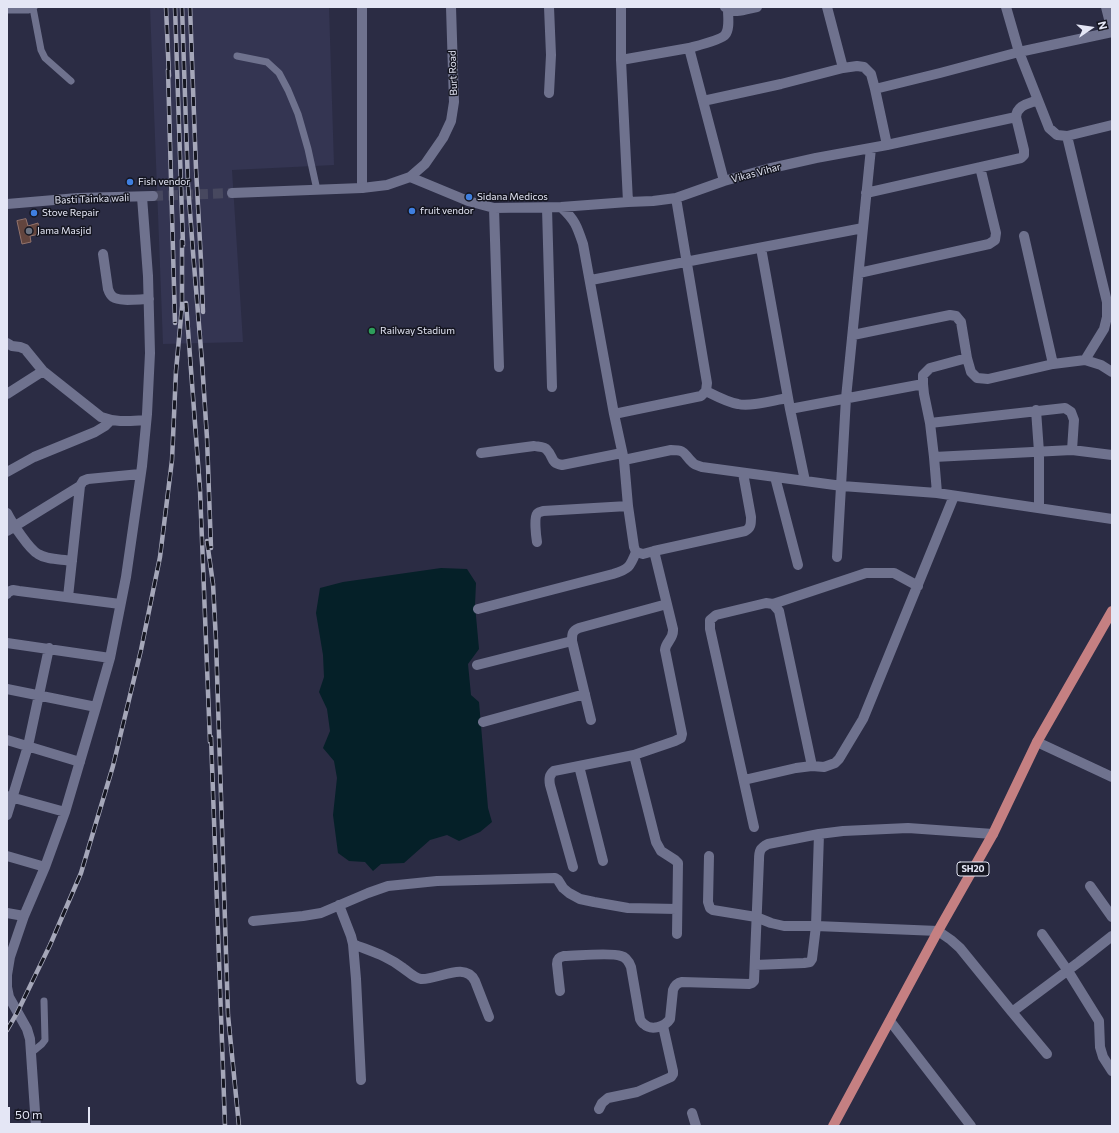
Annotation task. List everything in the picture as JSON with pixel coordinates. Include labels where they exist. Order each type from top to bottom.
[{"type":"main road","name":"SH20","points":[[833,1126],[993,834],[1038,742],[1112,611]]},
{"type":"street","points":[[362,7],[362,188]]},
{"type":"street","name":"Burt Road","points":[[410,177],[425,164],[443,138],[451,121],[454,102],[450,7]]},
{"type":"street","points":[[549,7],[551,55],[549,93]]},
{"type":"street","points":[[621,7],[621,60],[628,202]]},
{"type":"street","points":[[621,60],[689,48],[719,39],[725,35],[728,28],[726,9],[738,11],[757,7]]},
{"type":"street","points":[[827,7],[843,68]]},
{"type":"street","points":[[1006,7],[1019,52],[1049,128],[1057,135],[1067,136],[1112,125]]},
{"type":"street","points":[[875,89],[1019,52],[1112,32],[1106,7]]},
{"type":"street","points":[[689,48],[724,181]]},
{"type":"street","points":[[703,100],[781,84],[843,68],[857,66],[864,67],[871,74],[887,145]]},
{"type":"street","points":[[866,194],[1021,158],[1024,155],[1024,150],[1016,112],[1020,107],[1038,100]]},
{"type":"street","name":"Vikas Vihar","points":[[410,177],[468,201],[494,208],[547,208],[653,201],[676,198],[724,181],[816,158],[887,145],[1016,117]]},
{"type":"street","points":[[1067,136],[1107,302],[1107,317],[1104,329],[1086,360]]},
{"type":"street","points":[[837,557],[846,398],[871,148]]},
{"type":"street","points":[[859,273],[989,244],[995,240],[996,233],[980,167]]},
{"type":"street","points":[[232,193],[362,188],[387,185],[410,177]]},
{"type":"street","name":"Basti Tainka wali","points":[[7,204],[78,198],[148,197],[149,299]]},
{"type":"street","points":[[614,414],[701,396],[706,391],[707,383],[676,198]]},
{"type":"street","points":[[478,609],[626,570],[632,563],[636,552],[628,506],[623,456],[614,414],[591,280],[578,228],[572,217],[561,207]]},
{"type":"street","points":[[494,208],[499,367]]},
{"type":"street","points":[[547,208],[552,387]]},
{"type":"street","points":[[591,280],[863,228]]},
{"type":"street","points":[[1024,236],[1053,364]]},
{"type":"street","points":[[761,248],[790,409],[805,481]]},
{"type":"street","points":[[36,1126],[30,1039],[27,1029],[9,997],[7,975],[8,956],[45,866],[64,812],[110,658],[126,577],[146,420],[150,353],[149,299],[114,298],[108,289],[103,254]]},
{"type":"street","points":[[853,335],[950,315],[956,316],[961,322],[971,372],[977,378],[988,379],[1053,364],[1086,360],[1101,365],[1112,372]]},
{"type":"street","points":[[7,343],[12,346],[25,349],[43,371],[100,417],[118,422],[146,420]]},
{"type":"street","points":[[937,493],[930,423],[924,394],[923,375],[930,368],[967,358]]},
{"type":"street","points":[[7,394],[43,371]]},
{"type":"street","points":[[790,409],[923,384]]},
{"type":"street","points":[[706,391],[722,399],[739,404],[788,398]]},
{"type":"street","points":[[930,423],[1036,410],[1065,408],[1070,412],[1074,420],[1072,450]]},
{"type":"street","points":[[1036,410],[1039,452],[1039,508]]},
{"type":"street","points":[[7,472],[34,457],[95,432],[110,421]]},
{"type":"street","points":[[481,453],[534,446],[542,447],[547,450],[553,461],[562,465],[678,450],[684,452],[693,464],[702,467],[842,486],[937,493],[1112,519]]},
{"type":"street","points":[[934,457],[1072,450],[1112,455]]},
{"type":"street","points":[[636,552],[643,554],[749,529],[751,517],[743,473]]},
{"type":"street","points":[[68,597],[80,486],[82,481],[88,479],[140,474]]},
{"type":"street","points":[[775,477],[798,565]]},
{"type":"street","points":[[10,528],[80,486]]},
{"type":"street","points":[[744,780],[796,768],[812,766],[824,767],[835,763],[863,719],[954,496]]},
{"type":"street","points":[[537,542],[535,519],[538,513],[543,511],[628,506]]},
{"type":"street","points":[[7,513],[10,528],[37,554],[72,561]]},
{"type":"street","points":[[573,867],[550,785],[549,776],[554,771],[634,755],[675,742],[681,738],[682,734],[665,650],[666,645],[674,634],[654,551]]},
{"type":"street","points":[[754,827],[710,629],[710,620],[716,616],[766,603],[773,604],[866,573],[894,573],[918,586]]},
{"type":"street","points":[[7,594],[13,590],[120,604]]},
{"type":"street","points":[[591,720],[572,642],[572,633],[575,629],[668,604]]},
{"type":"street","points":[[773,604],[779,611],[812,766]]},
{"type":"street","points":[[477,666],[572,642]]},
{"type":"street","points":[[7,643],[110,658]]},
{"type":"street","points":[[7,815],[9,796],[28,746],[49,648]]},
{"type":"street","points":[[7,689],[96,707]]},
{"type":"street","points":[[483,722],[585,694]]},
{"type":"street","points":[[7,740],[80,762]]},
{"type":"street","points":[[1038,742],[1112,777]]},
{"type":"street","points":[[634,755],[656,842],[661,851],[678,863],[677,934]]},
{"type":"street","points":[[579,766],[603,861]]},
{"type":"street","points":[[9,796],[64,812]]},
{"type":"street","points":[[560,991],[556,964],[559,958],[564,956],[620,955],[629,962],[631,967],[640,1019],[644,1025],[649,1027],[655,1028],[663,1026],[668,1023],[670,1019],[673,990],[677,983],[752,983],[754,981],[758,860],[761,849],[768,844],[843,831],[908,828],[993,834]]},
{"type":"street","points":[[755,965],[804,963],[810,962],[813,956],[816,926],[819,834]]},
{"type":"street","points":[[7,856],[45,866]]},
{"type":"street","points":[[710,856],[708,902],[710,908],[718,912],[756,917],[784,926],[816,926],[938,932],[960,948],[1047,1054]]},
{"type":"street","points":[[253,921],[321,913],[388,886],[437,881],[555,878],[569,893],[594,902],[628,908],[677,909]]},
{"type":"street","points":[[1090,886],[1112,917]]},
{"type":"street","points":[[339,905],[353,944],[361,1080]]},
{"type":"street","points":[[7,913],[24,916]]},
{"type":"street","points":[[1042,934],[1068,971],[1099,1021],[1100,1047],[1103,1057],[1112,1071]]},
{"type":"street","points":[[1012,1012],[1068,971],[1112,936]]},
{"type":"street","points":[[353,944],[389,958],[410,974],[419,978],[427,979],[463,971],[468,972],[475,980],[489,1017]]},
{"type":"street","points":[[890,1021],[971,1126]]},
{"type":"street","points":[[599,1109],[602,1103],[608,1098],[637,1092],[671,1077],[673,1070],[663,1026]]},
{"type":"street","points":[[692,1113],[696,1126]]},
{"type":"lane","points":[[7,10],[28,10],[34,8],[41,50],[45,58],[71,81]]},
{"type":"lane","points":[[237,56],[267,62],[279,73],[298,114],[308,149],[317,190]]},
{"type":"lane","points":[[31,1053],[45,1040],[44,1001]]},
{"type":"shaded area","points":[[150,7],[329,7],[334,165],[232,170],[243,342],[163,344]]},
{"type":"shaded area","points":[[441,568],[467,569],[476,583],[475,605],[479,649],[468,664],[471,695],[479,702],[488,808],[492,822],[480,832],[459,841],[447,835],[430,840],[404,863],[381,864],[373,871],[365,862],[349,861],[338,853],[333,815],[337,778],[334,761],[323,748],[330,731],[327,709],[319,692],[324,677],[323,655],[316,613],[320,588],[343,582]]},
{"type":"building","points":[[26,219],[28,226],[38,223],[40,234],[30,236],[31,242],[22,244],[17,221]]},
{"type":"tunnel","points":[[153,196],[232,193]]},
{"type":"railway","points":[[166,7],[169,76]]},
{"type":"railway","points":[[175,7],[183,245]]},
{"type":"railway","points":[[182,7],[188,185],[207,438],[211,548]]},
{"type":"railway","points":[[190,7],[203,312]]},
{"type":"railway","points":[[168,70],[175,323]]},
{"type":"railway","points":[[7,1030],[17,1013],[50,945],[81,873],[113,766],[141,650],[160,557],[172,460],[176,371],[182,306],[182,240]]},
{"type":"railway","points":[[186,303],[200,490],[210,742]]},
{"type":"railway","points":[[207,541],[213,584],[216,641],[228,1015],[239,1126]]},
{"type":"railway","points":[[211,737],[225,1126]]},
{"type":"place","name":"Fish vendor","points":[[130,182]]},
{"type":"place","name":"Sidana Medicos","points":[[469,197]]},
{"type":"place","name":"fruit vendor","points":[[412,211]]},
{"type":"place","name":"Stove Repair","points":[[34,213]]},
{"type":"place","name":"Jama Masjid","points":[[29,231]]},
{"type":"place","name":"Railway Stadium","points":[[372,331]]}]
